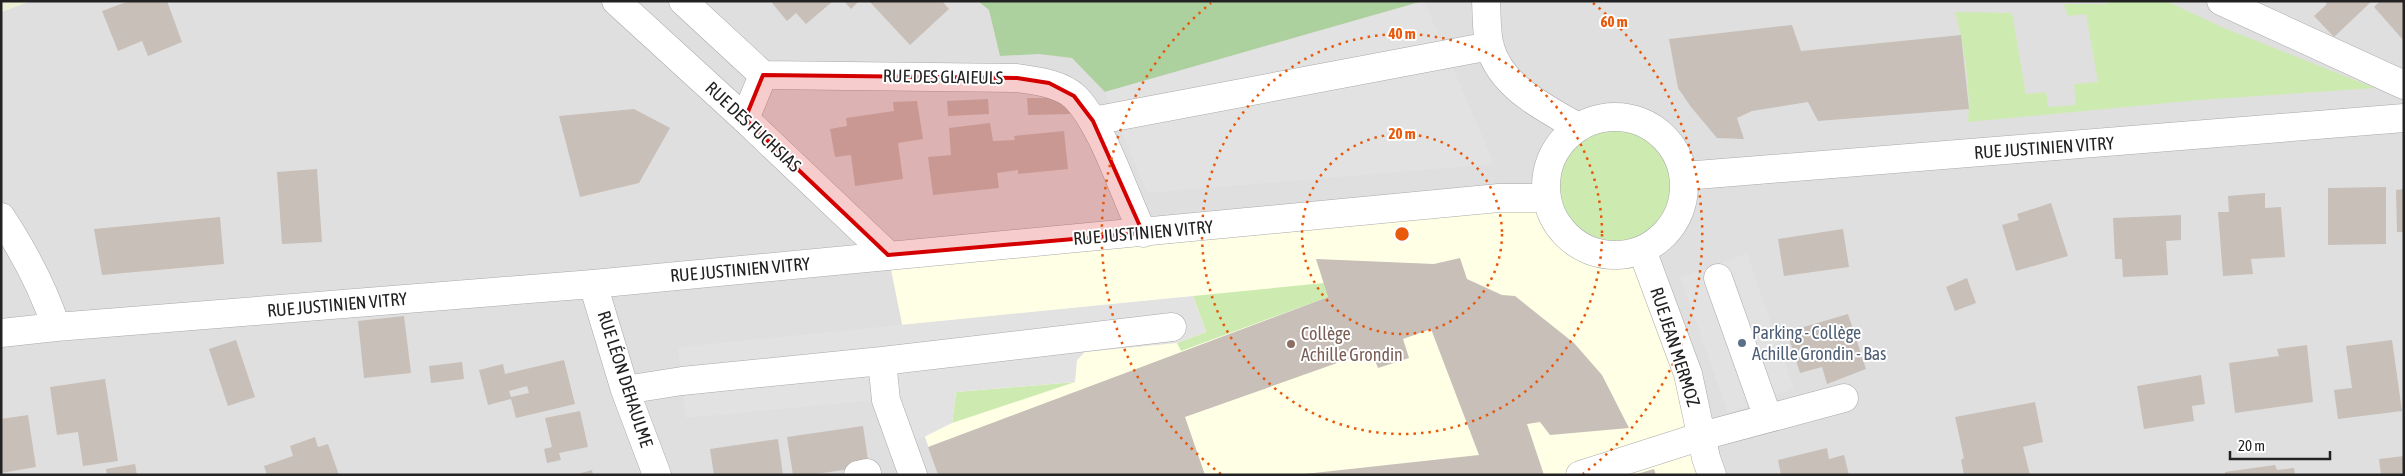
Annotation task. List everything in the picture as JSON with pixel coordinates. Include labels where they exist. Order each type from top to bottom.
[{"type":"street","name":"RUE DES FUCHSIAS","points":[[616,1],[745,119],[888,255]]},
{"type":"street","points":[[683,1],[763,75],[745,119]]},
{"type":"street","points":[[1486,1],[1490,46],[1497,64],[1518,90],[1578,127]]},
{"type":"street","points":[[2221,1],[2404,85]]},
{"type":"street","points":[[1093,121],[1490,46]]},
{"type":"street","name":"RUE DES GLAIEULS","points":[[763,75],[1018,78],[1049,83],[1074,96],[1093,121],[1143,233]]},
{"type":"street","points":[[1622,117],[1644,123],[1664,135],[1678,154],[1684,176],[1684,199],[1676,220],[1662,238],[1642,250],[1620,255],[1597,253],[1576,243],[1560,227],[1549,208],[1547,198],[1546,185],[1550,162],[1561,142],[1578,127],[1599,118],[1622,117]]},
{"type":"street","name":"RUE JUSTINIEN VITRY","points":[[1684,176],[2404,118]]},
{"type":"street","name":"RUE JUSTINIEN VITRY","points":[[1,333],[593,284],[1499,198],[1547,198]]},
{"type":"street","points":[[1,217],[26,256],[47,299],[56,328]]},
{"type":"street","name":"RUE JEAN MERMOZ","points":[[1642,250],[1688,374],[1712,475]]},
{"type":"street","points":[[1718,278],[1768,418]]},
{"type":"street","name":"RUE LÉON DEHAULME","points":[[593,284],[626,390],[657,475]]},
{"type":"street","points":[[626,390],[682,381],[882,361],[1172,328]]},
{"type":"street","points":[[882,361],[886,400],[913,475]]},
{"type":"street","points":[[1580,475],[1702,436],[1844,398]]},
{"type":"highlighted area","points":[[763,75],[1017,78],[1049,83],[1074,96],[1093,121],[1143,233],[888,255],[745,119]]},
{"type":"shaded area","points":[[1,1],[31,1],[1,12]]},
{"type":"shaded area","points":[[31,1],[2404,1],[2404,475],[1,475],[1,12]]},
{"type":"shaded area","points":[[1424,1],[1494,164],[1147,193],[1105,92]]},
{"type":"shaded area","name":"Collège Achille Grondin","points":[[1547,198],[1642,250],[1716,475],[938,475],[925,437],[888,255]]},
{"type":"shaded area","points":[[1747,254],[1794,389],[1728,413],[1680,277]]},
{"type":"shaded area","points":[[1193,296],[1206,332],[1177,343],[1085,352],[1077,360],[1075,382],[956,392],[952,423],[924,437],[894,448],[875,400],[686,418],[678,347]]},
{"type":"green space","points":[[978,1],[1423,1],[1105,92],[1072,58],[1039,54],[1000,56],[989,10]]},
{"type":"green space","points":[[2107,1],[2166,1],[2224,28],[2375,88],[2199,100],[1968,122],[1966,67],[1955,12],[2012,13],[2026,94],[2046,92],[2048,107],[2076,105],[2074,84],[2098,82],[2086,14],[2068,16],[2064,4],[2107,4]]},
{"type":"green space","points":[[1615,117],[1641,122],[1664,137],[1679,160],[1684,186],[1679,212],[1664,235],[1641,250],[1615,255],[1589,250],[1566,235],[1551,212],[1546,186],[1551,160],[1566,137],[1589,122]]},
{"type":"green space","points":[[1324,283],[1328,297],[1181,351],[1177,343],[1206,332],[1193,296]]},
{"type":"green space","points":[[1075,382],[952,423],[956,392]]},
{"type":"building","points":[[129,1],[167,1],[182,42],[148,56],[142,41],[118,51],[102,11]]},
{"type":"building","points":[[774,1],[832,2],[806,24],[796,13],[787,21],[772,3]]},
{"type":"building","points":[[844,1],[859,1],[851,9]]},
{"type":"building","points":[[869,1],[942,1],[949,9],[910,45]]},
{"type":"building","points":[[2324,1],[2372,1],[2334,37],[2314,16],[2327,4]]},
{"type":"building","points":[[2380,1],[2404,1],[2404,41],[2374,7]]},
{"type":"building","points":[[1792,25],[1801,51],[1961,35],[1969,109],[1818,121],[1808,102],[1752,111],[1737,118],[1744,139],[1717,138],[1678,88],[1669,39]]},
{"type":"building","points":[[1027,98],[1063,98],[1070,114],[1028,115]]},
{"type":"building","points":[[988,99],[989,114],[948,116],[947,101]]},
{"type":"building","points":[[917,101],[923,139],[898,143],[903,179],[855,186],[851,155],[835,157],[830,129],[847,126],[846,118],[894,111],[893,102]]},
{"type":"building","points":[[634,109],[670,128],[639,183],[580,197],[559,116]]},
{"type":"building","points":[[990,123],[993,141],[1015,140],[1014,136],[1064,131],[1068,169],[1018,174],[1018,170],[997,173],[999,188],[933,195],[928,157],[951,155],[949,128]]},
{"type":"building","points":[[317,169],[322,242],[282,244],[277,172]]},
{"type":"building","points":[[2386,187],[2386,244],[2328,245],[2328,188]]},
{"type":"building","points":[[2404,189],[2404,232],[2397,232],[2396,190]]},
{"type":"building","points":[[2265,193],[2265,208],[2281,207],[2285,257],[2251,259],[2253,274],[2223,276],[2218,212],[2229,212],[2228,196]]},
{"type":"building","points":[[2051,203],[2068,256],[2016,271],[2002,225],[2019,220],[2017,214]]},
{"type":"building","points":[[2181,215],[2181,240],[2166,241],[2168,275],[2123,277],[2122,259],[2115,259],[2113,218]]},
{"type":"building","points":[[220,217],[224,264],[102,275],[94,229]]},
{"type":"building","points":[[1843,229],[1849,267],[1784,276],[1778,239]]},
{"type":"building","points":[[1460,258],[1467,279],[1502,295],[1515,296],[1574,343],[1602,375],[1629,428],[1550,435],[1540,422],[1527,424],[1544,475],[1295,475],[1479,455],[1431,329],[1403,339],[1409,358],[1378,368],[1371,351],[1185,417],[1205,475],[938,475],[928,447],[1328,297],[1316,259],[1434,264]]},
{"type":"building","points":[[1967,278],[1976,303],[1955,311],[1946,287]]},
{"type":"building","points":[[1848,314],[1866,369],[1827,384],[1822,367],[1800,373],[1787,332]]},
{"type":"building","points":[[404,316],[411,373],[364,378],[358,321]]},
{"type":"building","points":[[236,340],[255,397],[228,406],[209,349]]},
{"type":"building","points":[[2392,340],[2402,411],[2338,419],[2334,390],[2352,388],[2346,346]]},
{"type":"building","points":[[2307,345],[2313,402],[2235,413],[2229,363],[2279,356],[2277,349]]},
{"type":"building","points":[[564,360],[575,404],[516,418],[511,399],[488,405],[479,370],[503,364],[505,374]],"holes":[[[527,386],[529,393],[511,397],[509,391]]]},
{"type":"building","points":[[462,362],[464,379],[431,383],[429,366]]},
{"type":"building","points":[[2201,375],[2205,404],[2192,406],[2194,421],[2144,429],[2137,386]]},
{"type":"building","points":[[105,379],[118,461],[83,466],[78,432],[57,435],[50,387]]},
{"type":"building","points":[[2035,402],[2043,442],[2023,447],[2030,475],[1964,475],[1961,460],[1964,458],[1955,417]]},
{"type":"building","points":[[580,411],[588,447],[559,453],[561,460],[547,463],[544,449],[552,447],[545,418]]},
{"type":"building","points":[[28,415],[36,467],[1,473],[1,419]]},
{"type":"building","points":[[863,426],[869,466],[810,475],[793,475],[787,437]]},
{"type":"building","points":[[315,437],[318,447],[328,444],[339,475],[267,475],[264,466],[293,456],[290,446]]},
{"type":"building","points":[[778,439],[783,475],[714,475],[710,449]]},
{"type":"building","points":[[1827,448],[1829,459],[1844,455],[1849,475],[1781,475],[1778,460]]},
{"type":"building","points":[[2404,456],[2404,475],[2381,475],[2379,459]]},
{"type":"building","points":[[135,464],[137,475],[107,475],[106,469]]},
{"type":"building","points":[[2275,465],[2277,470],[2294,468],[2295,475],[2225,475],[2225,472]]},
{"type":"building","points":[[1654,469],[1656,475],[1637,475],[1637,474]]},
{"type":"building","points":[[592,470],[593,475],[578,475],[578,474]]},
{"type":"place","name":"Parking - Collège Achille Grondin - Bas","points":[[1742,343]]},
{"type":"place","name":"Collège Achille Grondin","points":[[1291,344]]}]
